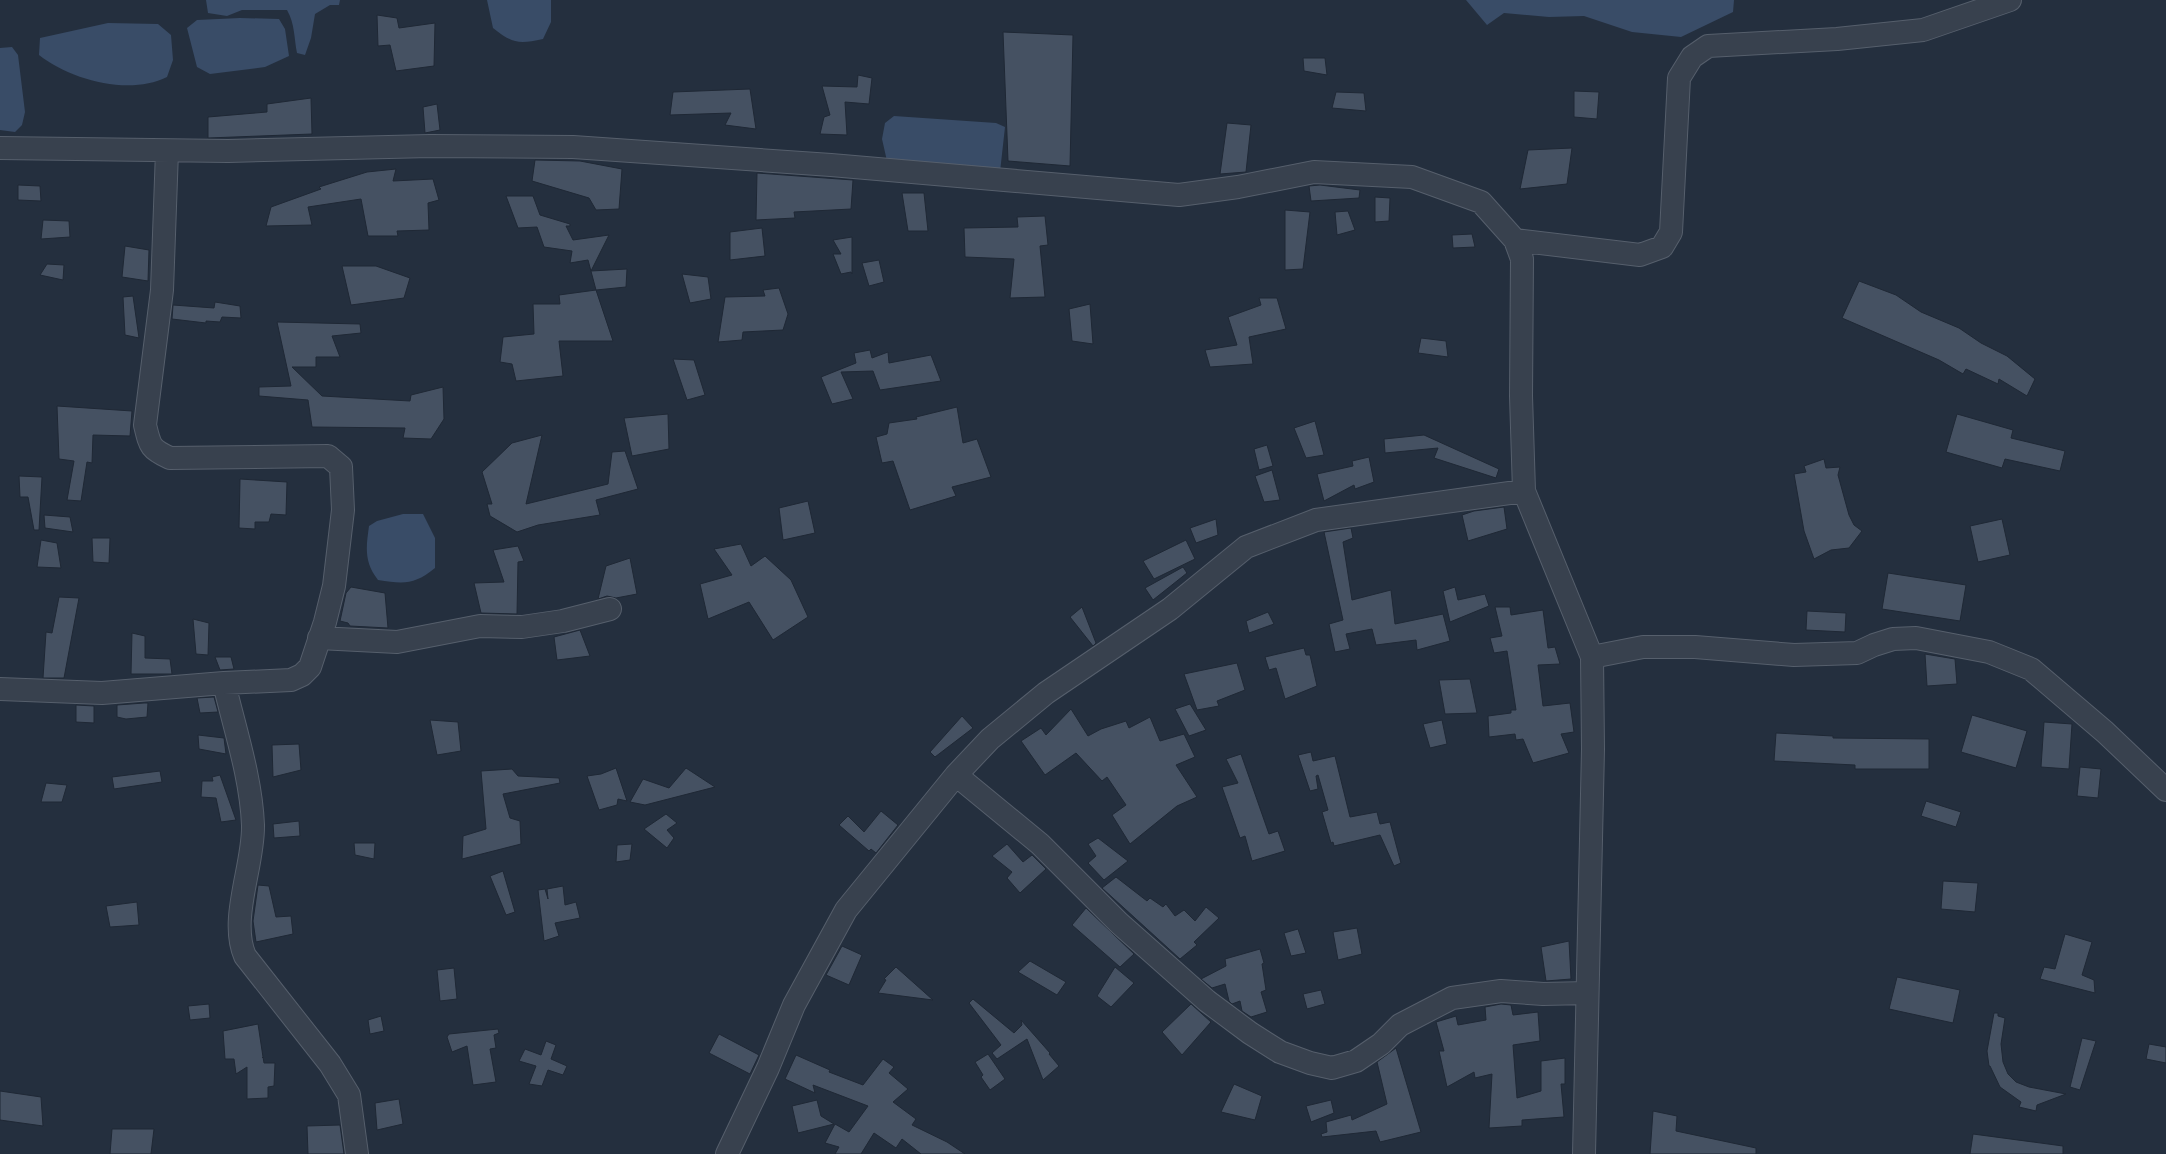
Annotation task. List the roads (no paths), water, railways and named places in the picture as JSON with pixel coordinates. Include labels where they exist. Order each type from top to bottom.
[{"type":"street","points":[[1515,240],[1640,255],[1662,247],[1671,232],[1679,78],[1692,57],[1708,46],[1837,39],[1923,30],[2010,0]]},
{"type":"street","points":[[0,148],[167,151],[430,146],[572,148],[831,165],[1179,195],[1238,187],[1314,172],[1412,177],[1481,202],[1515,240],[1522,259],[1521,396],[1524,491],[1592,657],[1593,749],[1584,1154]]},
{"type":"street","points":[[0,690],[102,693],[224,683],[291,680],[310,667],[325,622],[335,576],[343,510],[341,467],[328,456],[170,458],[154,451],[149,440],[145,426],[162,290],[167,151]]},
{"type":"street","points":[[727,1154],[768,1068],[794,1004],[846,910],[956,775],[990,739],[1046,693],[1170,609],[1246,547],[1316,520],[1524,491]]},
{"type":"street","points":[[319,638],[397,642],[480,626],[522,627],[555,622],[610,609]]},
{"type":"street","points":[[1592,657],[1643,647],[1695,647],[1794,655],[1857,653],[1888,640],[1916,638],[1988,652],[2030,669],[2105,732],[2166,790]]},
{"type":"street","points":[[224,683],[250,793],[253,825],[253,844],[247,874],[239,944],[245,956],[330,1064],[349,1095],[357,1154]]},
{"type":"street","points":[[956,775],[1040,844],[1119,923],[1207,1001],[1250,1033],[1280,1052],[1310,1063],[1332,1068],[1356,1061],[1381,1044],[1400,1025],[1452,998],[1501,991],[1543,994],[1587,993]]},
{"type":"water","points":[[206,0],[340,0],[339,5],[330,5],[315,14],[311,38],[305,55],[297,53],[293,26],[287,10],[242,10],[227,16],[208,13]]},
{"type":"water","points":[[487,0],[551,0],[551,22],[543,39],[522,42],[511,40],[500,33],[493,28]]},
{"type":"water","points":[[1466,0],[1734,0],[1733,12],[1681,37],[1632,32],[1584,16],[1549,17],[1504,13],[1487,25]]},
{"type":"water","points":[[279,19],[285,29],[289,56],[265,67],[210,74],[197,67],[187,28],[197,20]]},
{"type":"water","points":[[108,23],[158,24],[171,35],[173,60],[167,77],[152,83],[118,85],[84,78],[67,72],[39,55],[40,38]]},
{"type":"water","points":[[12,47],[18,55],[25,112],[22,125],[15,132],[0,130],[0,48]]},
{"type":"water","points":[[894,116],[996,123],[1005,127],[1000,172],[887,161],[882,139],[885,123]]},
{"type":"water","points":[[403,514],[423,514],[435,538],[435,568],[421,578],[408,582],[378,580],[368,561],[367,541],[369,526],[377,521]]}]
